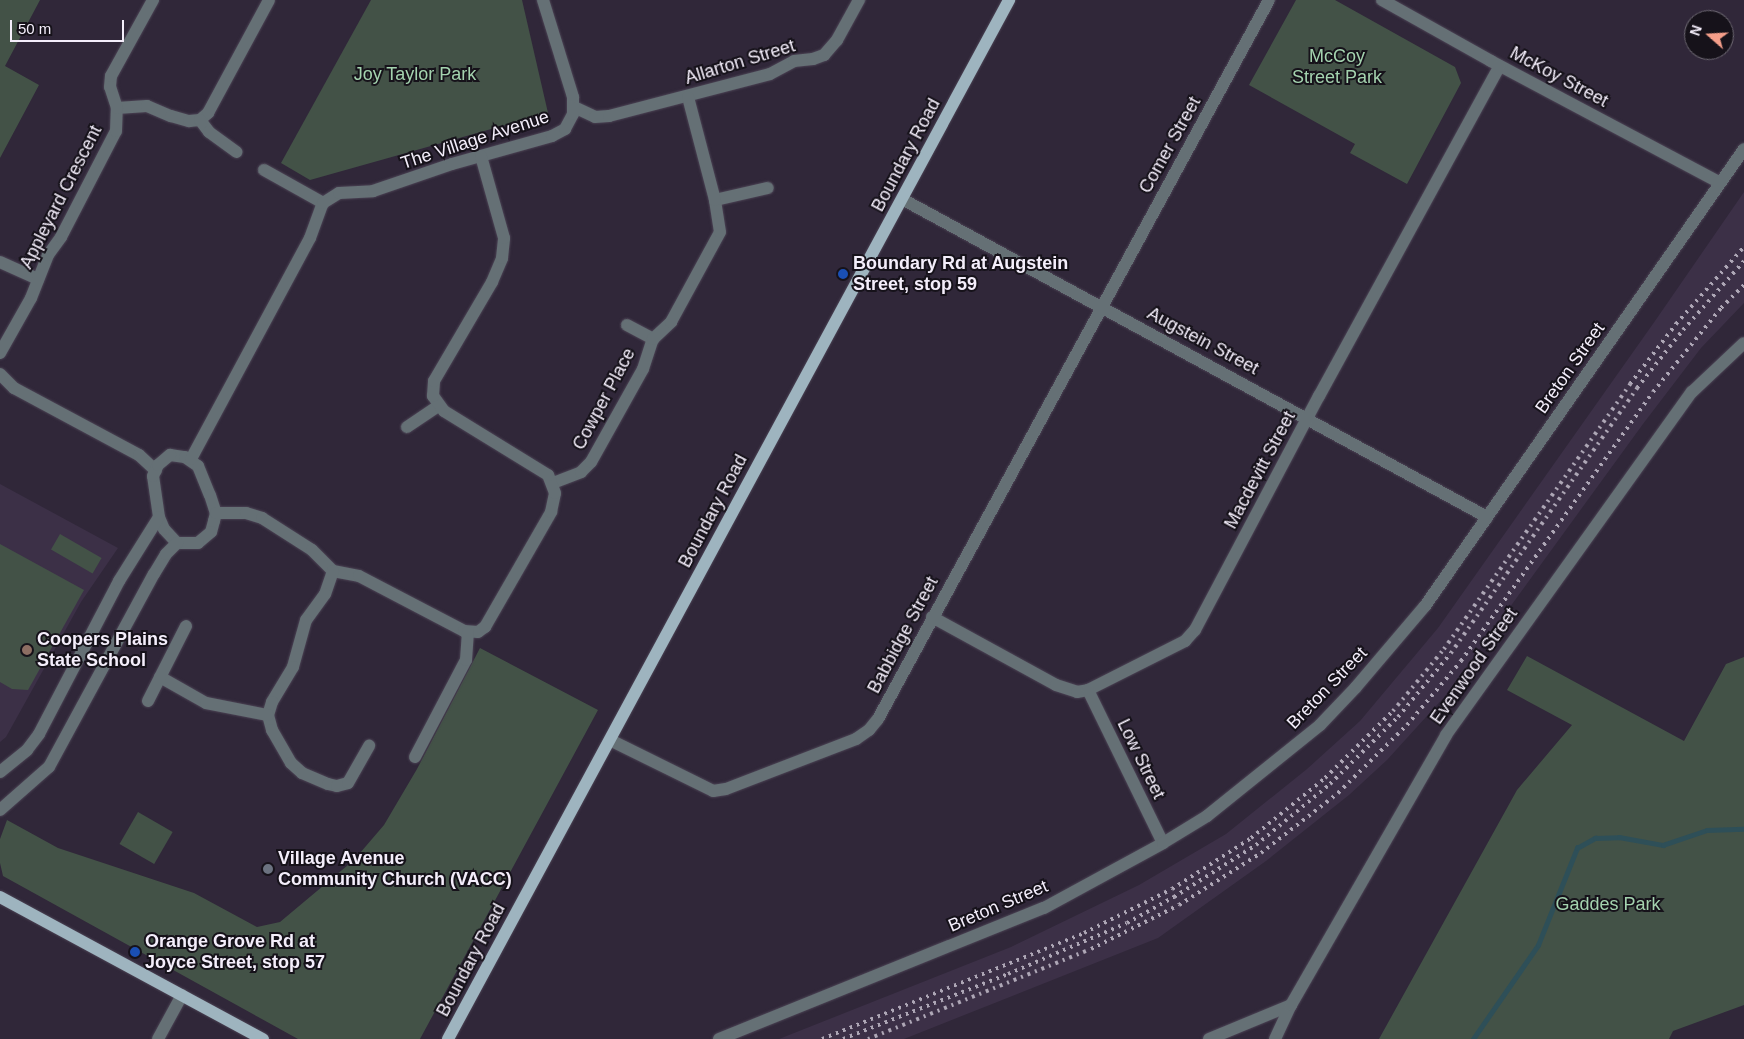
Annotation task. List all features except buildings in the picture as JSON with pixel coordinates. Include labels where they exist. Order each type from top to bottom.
[{"type":"main road","name":"Boundary Road","points":[[448,1039],[1009,0]]},
{"type":"main road","points":[[0,897],[263,1039]]},
{"type":"street","name":"Appleyard Crescent","points":[[0,353],[31,298],[48,255],[61,237],[116,132],[117,108],[110,87],[111,76],[153,0]]},
{"type":"street","points":[[117,108],[147,106],[171,116],[189,120],[200,120],[208,113],[269,0]]},
{"type":"street","points":[[543,0],[573,97],[574,107]]},
{"type":"street","name":"Allarton Street","points":[[574,107],[591,116],[600,117],[688,97],[770,74],[794,60],[813,59],[824,55],[831,49],[859,0]]},
{"type":"street","name":"Comer Street","points":[[1102,306],[1269,0]]},
{"type":"street","name":"McKoy Street","points":[[1382,0],[1500,66],[1720,183]]},
{"type":"street","name":"Macdevitt Street","points":[[1088,690],[1185,641],[1195,630],[1500,66]]},
{"type":"street","name":"Cowper Place","points":[[553,483],[581,472],[591,462],[643,370],[653,339],[672,322],[716,242],[721,224],[688,97]]},
{"type":"street","name":"The Village Avenue","points":[[323,203],[339,193],[373,191],[481,156],[552,136],[564,129],[574,107]]},
{"type":"street","points":[[200,120],[208,132],[237,152]]},
{"type":"street","name":"Breton Street","points":[[719,1039],[1044,908],[1163,843],[1206,816],[1320,725],[1356,687],[1425,606],[1744,149]]},
{"type":"street","points":[[216,513],[246,512],[262,518],[312,550],[333,571],[359,576],[468,632],[478,632],[485,627],[551,512],[555,493],[553,483],[548,475],[438,406],[433,396],[434,382],[492,282],[504,250],[504,238],[481,156]]},
{"type":"street","points":[[191,459],[310,238],[323,203],[264,170]]},
{"type":"street","points":[[715,200],[768,188]]},
{"type":"street","name":"Augstein Street","points":[[902,199],[1488,517]]},
{"type":"street","points":[[0,262],[38,279]]},
{"type":"street","name":"Babbidge Street","points":[[610,740],[713,791],[726,789],[856,739],[869,730],[878,719],[1102,306]]},
{"type":"street","name":"Cowper Place","points":[[627,325],[653,339]]},
{"type":"street","name":"Evenwood Street","points":[[1275,1039],[1291,1006],[1446,735],[1692,392],[1744,343]]},
{"type":"street","points":[[0,374],[14,388],[139,455],[156,471]]},
{"type":"street","points":[[407,426],[438,406]]},
{"type":"street","points":[[170,455],[191,459],[198,466],[216,513],[211,532],[203,540],[189,545],[177,543],[164,530],[159,517],[153,481],[156,471],[158,464],[170,455]]},
{"type":"street","points":[[0,772],[28,750],[39,734],[119,582],[159,517]]},
{"type":"street","points":[[1,811],[49,767],[154,574],[166,554],[177,543]]},
{"type":"street","points":[[333,571],[325,594],[306,620],[293,668],[272,702],[268,716],[272,730],[291,763],[302,773],[328,784],[338,786],[348,782],[369,746]]},
{"type":"street","points":[[932,617],[1056,685],[1077,692],[1088,690]]},
{"type":"street","points":[[148,701],[186,626]]},
{"type":"street","points":[[416,757],[466,660],[468,632]]},
{"type":"street","points":[[160,677],[206,703],[268,716]]},
{"type":"street","name":"Low Street","points":[[1088,690],[1163,843]]},
{"type":"street","points":[[158,1039],[182,996]]},
{"type":"street","points":[[1208,1039],[1291,1006]]},
{"type":"shaded area","points":[[1744,192],[1744,303],[1701,348],[1643,424],[1446,695],[1387,760],[1349,795],[1266,861],[1158,938],[904,1039],[779,1039],[1011,947],[1139,885],[1226,834],[1307,769],[1360,721],[1438,628]]},
{"type":"shaded area","name":"Coopers Plains State School","points":[[0,484],[118,548],[81,602],[6,737],[0,742]]},
{"type":"green space","points":[[0,0],[40,0],[5,66],[39,85],[0,158]]},
{"type":"green space","name":"Joy Taylor Park","points":[[371,0],[522,0],[548,113],[310,180],[281,163]]},
{"type":"green space","name":"McCoy Street Park","points":[[1296,0],[1335,0],[1455,67],[1461,83],[1407,184],[1350,153],[1355,144],[1249,85]]},
{"type":"green space","points":[[60,534],[102,558],[93,574],[51,550]]},
{"type":"green space","points":[[0,544],[84,590],[28,690],[12,689],[0,682]]},
{"type":"green space","points":[[480,648],[598,710],[420,1039],[298,1039],[3,876],[0,863],[0,839],[7,820],[58,848],[194,893],[257,927],[280,922],[354,860],[384,825],[417,769]]},
{"type":"green space","name":"Gaddes Park","points":[[1527,656],[1684,741],[1726,664],[1744,657],[1744,1005],[1673,1031],[1669,1039],[1379,1039],[1517,790],[1572,725],[1507,690]]},
{"type":"green space","points":[[138,812],[173,832],[154,864],[120,844]]},
{"type":"waterway","points":[[1473,1039],[1538,945],[1577,848],[1595,838],[1619,837],[1663,845],[1707,830],[1744,829]]},
{"type":"railway","points":[[822,1039],[1084,933],[1172,889],[1251,838],[1325,778],[1393,711],[1444,649],[1630,384],[1676,324],[1744,247]]},
{"type":"railway","points":[[843,1039],[1008,974],[1127,923],[1174,897],[1256,845],[1330,784],[1398,717],[1451,653],[1637,388],[1683,330],[1744,261]]},
{"type":"railway","points":[[868,1039],[1091,949],[1179,905],[1261,853],[1338,793],[1407,725],[1461,661],[1653,392],[1721,308],[1744,285]]},
{"type":"place","name":"Boundary Rd at Augstein Street, stop 59","points":[[843,274]]},
{"type":"place","name":"Coopers Plains State School","points":[[27,650]]},
{"type":"place","name":"Village Avenue Community Church (VACC)","points":[[268,869]]},
{"type":"place","name":"Orange Grove Rd at Joyce Street, stop 57","points":[[135,952]]}]
